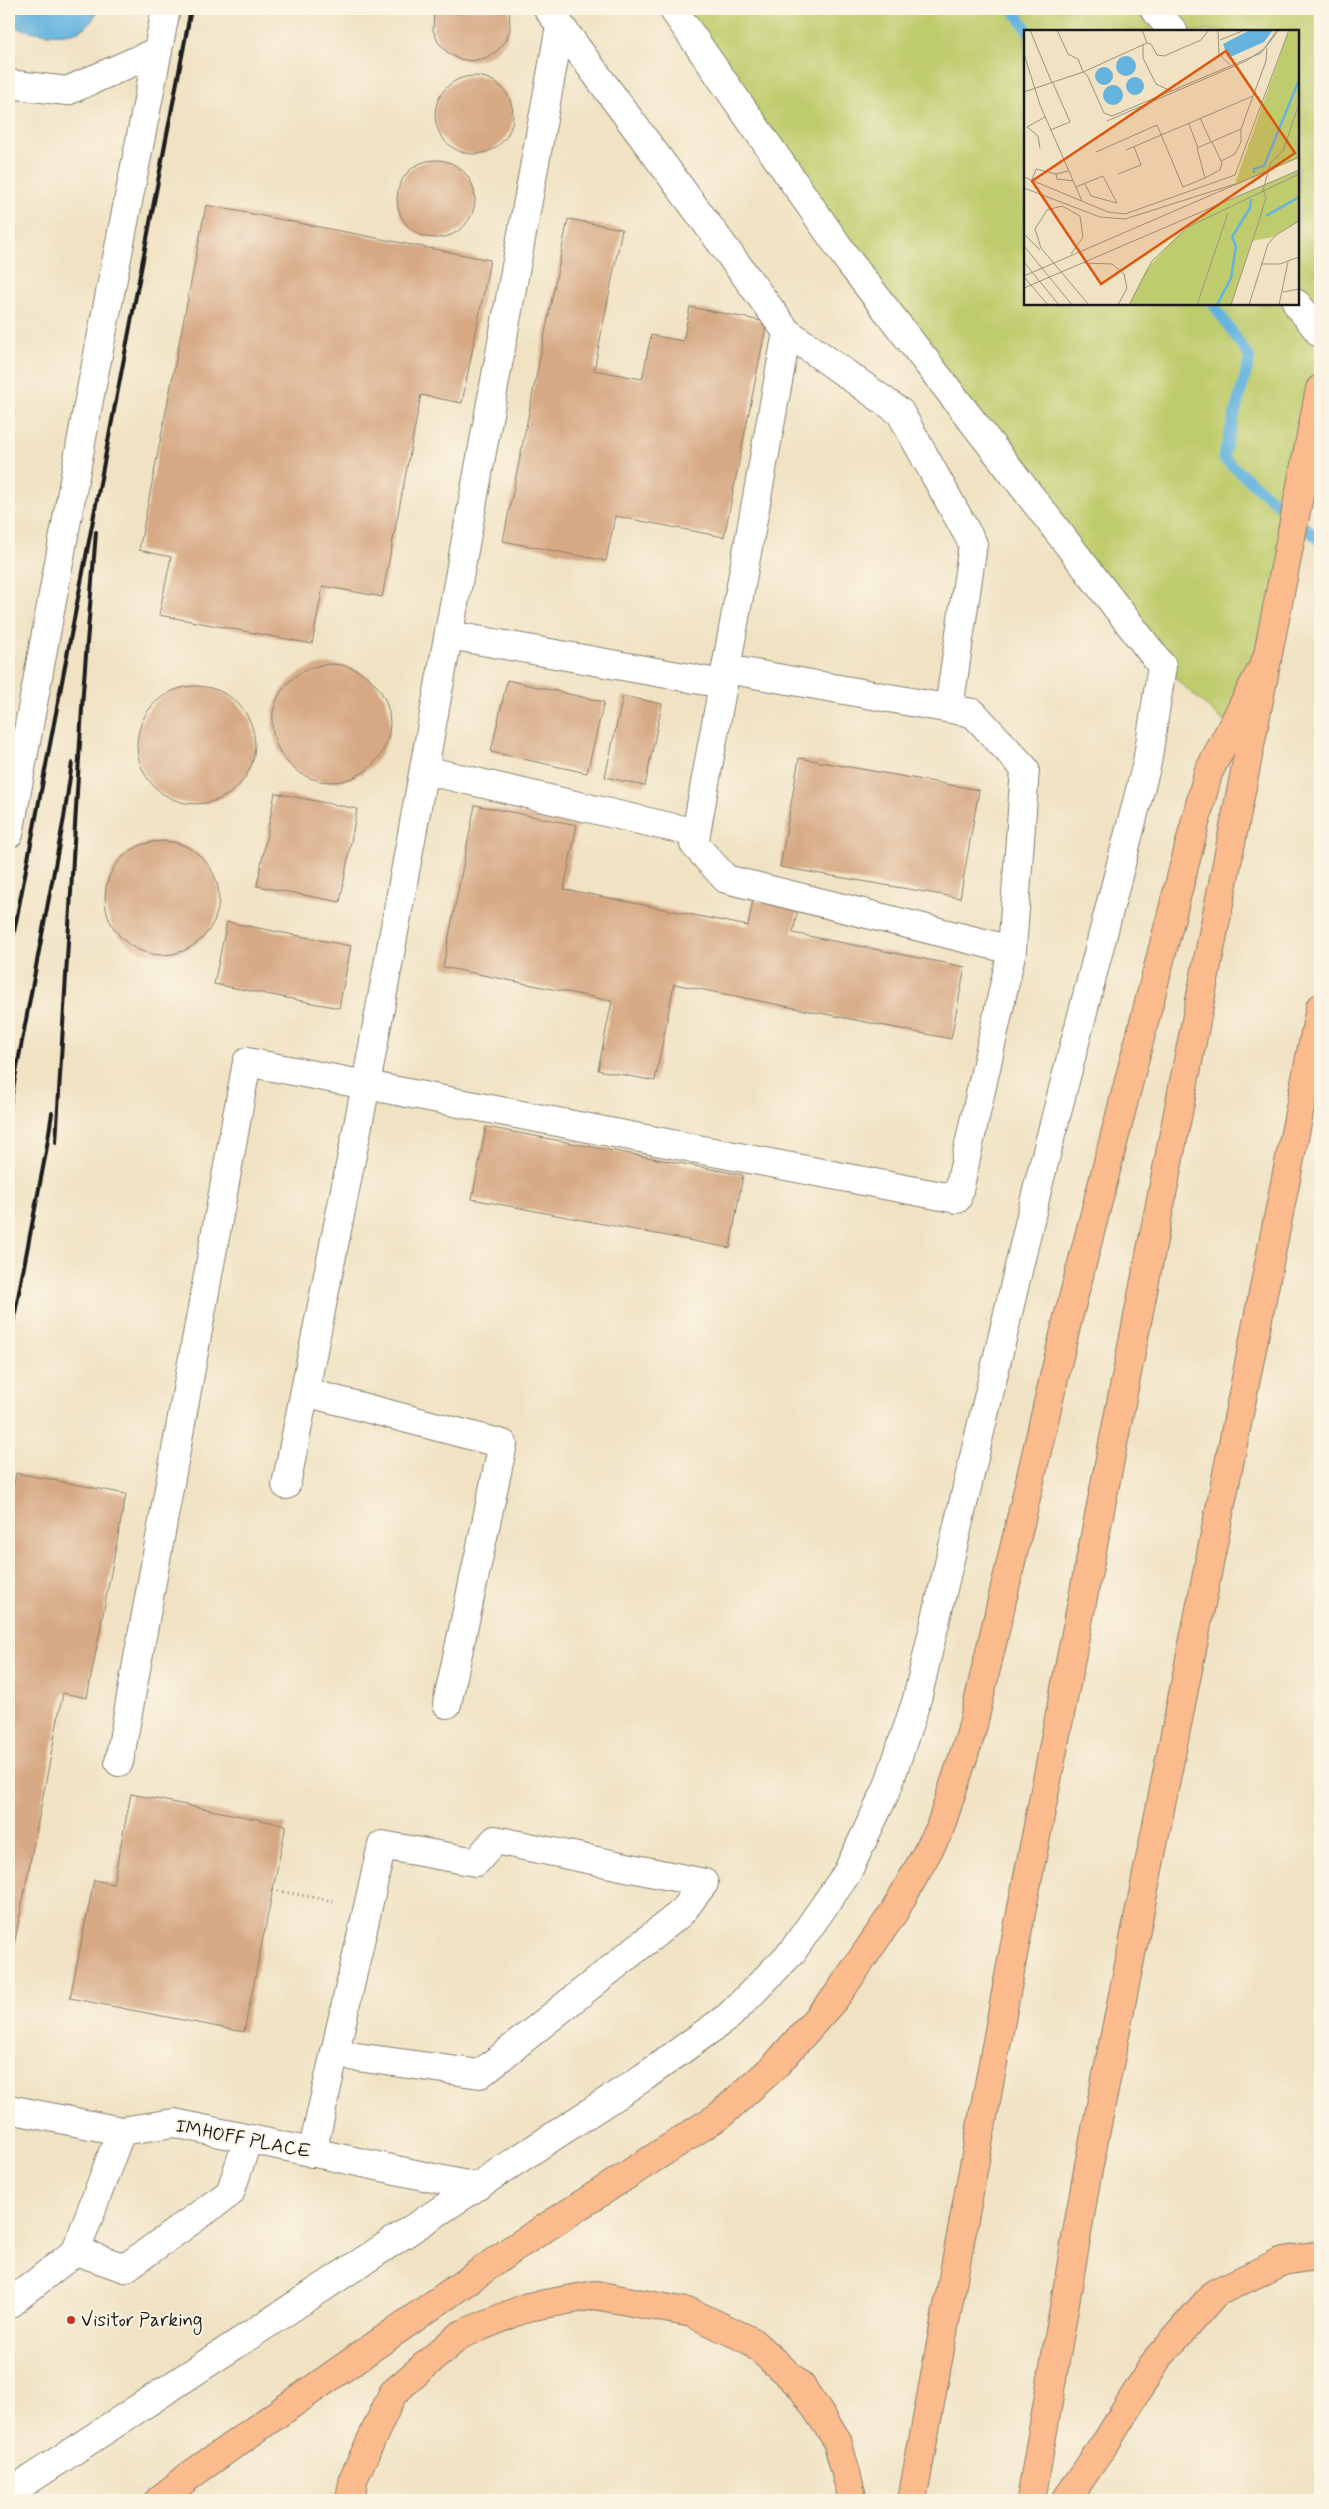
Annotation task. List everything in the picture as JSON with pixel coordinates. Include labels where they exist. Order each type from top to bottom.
[{"type":"highway","points":[[912,2500],[1018,1928],[1320,389]]},
{"type":"highway","points":[[159,2500],[192,2474],[514,2248],[719,2116],[775,2066],[836,1998],[894,1912],[938,1831],[971,1733],[1067,1322],[1208,773],[1267,659]]},
{"type":"highway","points":[[1031,2500],[1087,2175],[1320,1008]]},
{"type":"highway","points":[[1066,2500],[1108,2439],[1157,2359],[1215,2293],[1282,2261],[1320,2255]]},
{"type":"highway","points":[[350,2500],[354,2477],[393,2393],[460,2335],[528,2307],[596,2295],[692,2313],[750,2340],[801,2386],[837,2440],[853,2500]]},
{"type":"street","points":[[9,834],[19,734],[88,405],[166,9]]},
{"type":"street","points":[[9,2493],[644,2077],[729,2016],[792,1952],[846,1873],[887,1789],[917,1699],[1038,1186],[1147,763],[1162,666],[850,263],[673,9]]},
{"type":"street","points":[[1154,9],[1172,30]]},
{"type":"street","points":[[554,17],[787,332],[900,412],[973,544],[949,708]]},
{"type":"street","points":[[286,1485],[366,1085],[449,635],[554,17]]},
{"type":"street","points":[[9,84],[67,91],[158,51]]},
{"type":"street","points":[[1298,305],[1320,333]]},
{"type":"street","points":[[787,332],[694,844],[726,879],[1012,950]]},
{"type":"street","points":[[119,1762],[247,1062],[957,1199],[1012,950],[1025,769],[973,713],[449,635]]},
{"type":"street","points":[[424,770],[696,833]]},
{"type":"street","points":[[305,1392],[503,1444],[447,1704]]},
{"type":"street","points":[[312,2153],[382,1845],[476,1862],[495,1840],[704,1883],[681,1913],[480,2074],[335,2054]]},
{"type":"street","name":"IMHOFF PLACE","points":[[9,2109],[121,2131],[174,2123],[476,2188]]},
{"type":"street","points":[[9,2304],[76,2251],[121,2131]]},
{"type":"street","points":[[76,2251],[125,2268],[230,2193],[248,2139]]},
{"type":"path","points":[[273,1890],[368,1908]]},
{"type":"green space","points":[[673,9],[1320,9],[1320,398],[1250,745],[1162,666]]},
{"type":"water","points":[[9,9],[98,9],[92,21],[83,29],[72,33],[46,34],[9,26]]},
{"type":"building","points":[[434,9],[509,9],[510,29],[506,41],[497,51],[485,58],[472,61],[458,59],[447,52],[438,42],[433,30]]},
{"type":"building","points":[[474,76],[489,79],[502,87],[510,100],[513,115],[510,130],[502,143],[489,151],[474,154],[459,151],[446,143],[438,130],[435,115],[438,100],[446,87],[459,79]]},
{"type":"building","points":[[436,160],[451,163],[463,172],[472,184],[475,199],[472,214],[463,226],[451,235],[436,238],[421,235],[409,226],[400,214],[397,199],[400,184],[409,172],[421,163]]},
{"type":"building","points":[[206,205],[490,260],[462,403],[421,395],[382,597],[323,586],[312,644],[159,615],[171,557],[139,550]]},
{"type":"building","points":[[568,219],[622,229],[594,370],[642,379],[651,335],[683,341],[690,307],[767,322],[724,537],[615,516],[606,561],[503,541]]},
{"type":"building","points":[[331,664],[354,669],[373,681],[385,700],[390,723],[385,746],[373,765],[354,777],[331,782],[308,777],[289,765],[277,746],[272,723],[277,700],[289,681],[308,669]]},
{"type":"building","points":[[507,680],[604,702],[587,773],[491,752]]},
{"type":"building","points":[[196,686],[219,690],[238,703],[251,722],[255,745],[251,768],[238,787],[219,800],[196,804],[173,800],[154,787],[141,768],[137,745],[141,722],[154,703],[173,690]]},
{"type":"building","points":[[623,696],[662,704],[645,786],[605,777]]},
{"type":"building","points":[[799,758],[979,790],[960,898],[780,867]]},
{"type":"building","points":[[275,793],[357,809],[340,902],[257,886]]},
{"type":"building","points":[[475,805],[577,825],[564,889],[748,926],[753,900],[798,908],[793,933],[965,967],[951,1039],[674,984],[655,1081],[598,1070],[612,1001],[443,967]]},
{"type":"building","points":[[162,841],[184,845],[202,858],[215,876],[219,898],[215,920],[202,938],[184,951],[162,955],[140,951],[122,938],[109,920],[105,898],[109,876],[122,858],[140,845]]},
{"type":"building","points":[[227,922],[351,946],[339,1008],[214,984]]},
{"type":"building","points":[[486,1127],[743,1175],[730,1248],[472,1199]]},
{"type":"building","points":[[16,1473],[126,1494],[87,1698],[63,1693],[10,1966],[9,1511]]},
{"type":"building","points":[[131,1794],[286,1825],[244,2032],[70,1998],[94,1880],[113,1884]]},
{"type":"waterway","points":[[1013,9],[1027,30]]},
{"type":"waterway","points":[[1214,305],[1250,358],[1223,458],[1320,540]]},
{"type":"railway","points":[[9,958],[191,9]]},
{"type":"railway","points":[[56,1142],[83,692],[96,532]]},
{"type":"railway","points":[[9,1110],[64,818],[72,763]]},
{"type":"railway","points":[[9,1344],[52,1113]]},
{"type":"place","name":"Visitor Parking","points":[[71,2320]]}]
